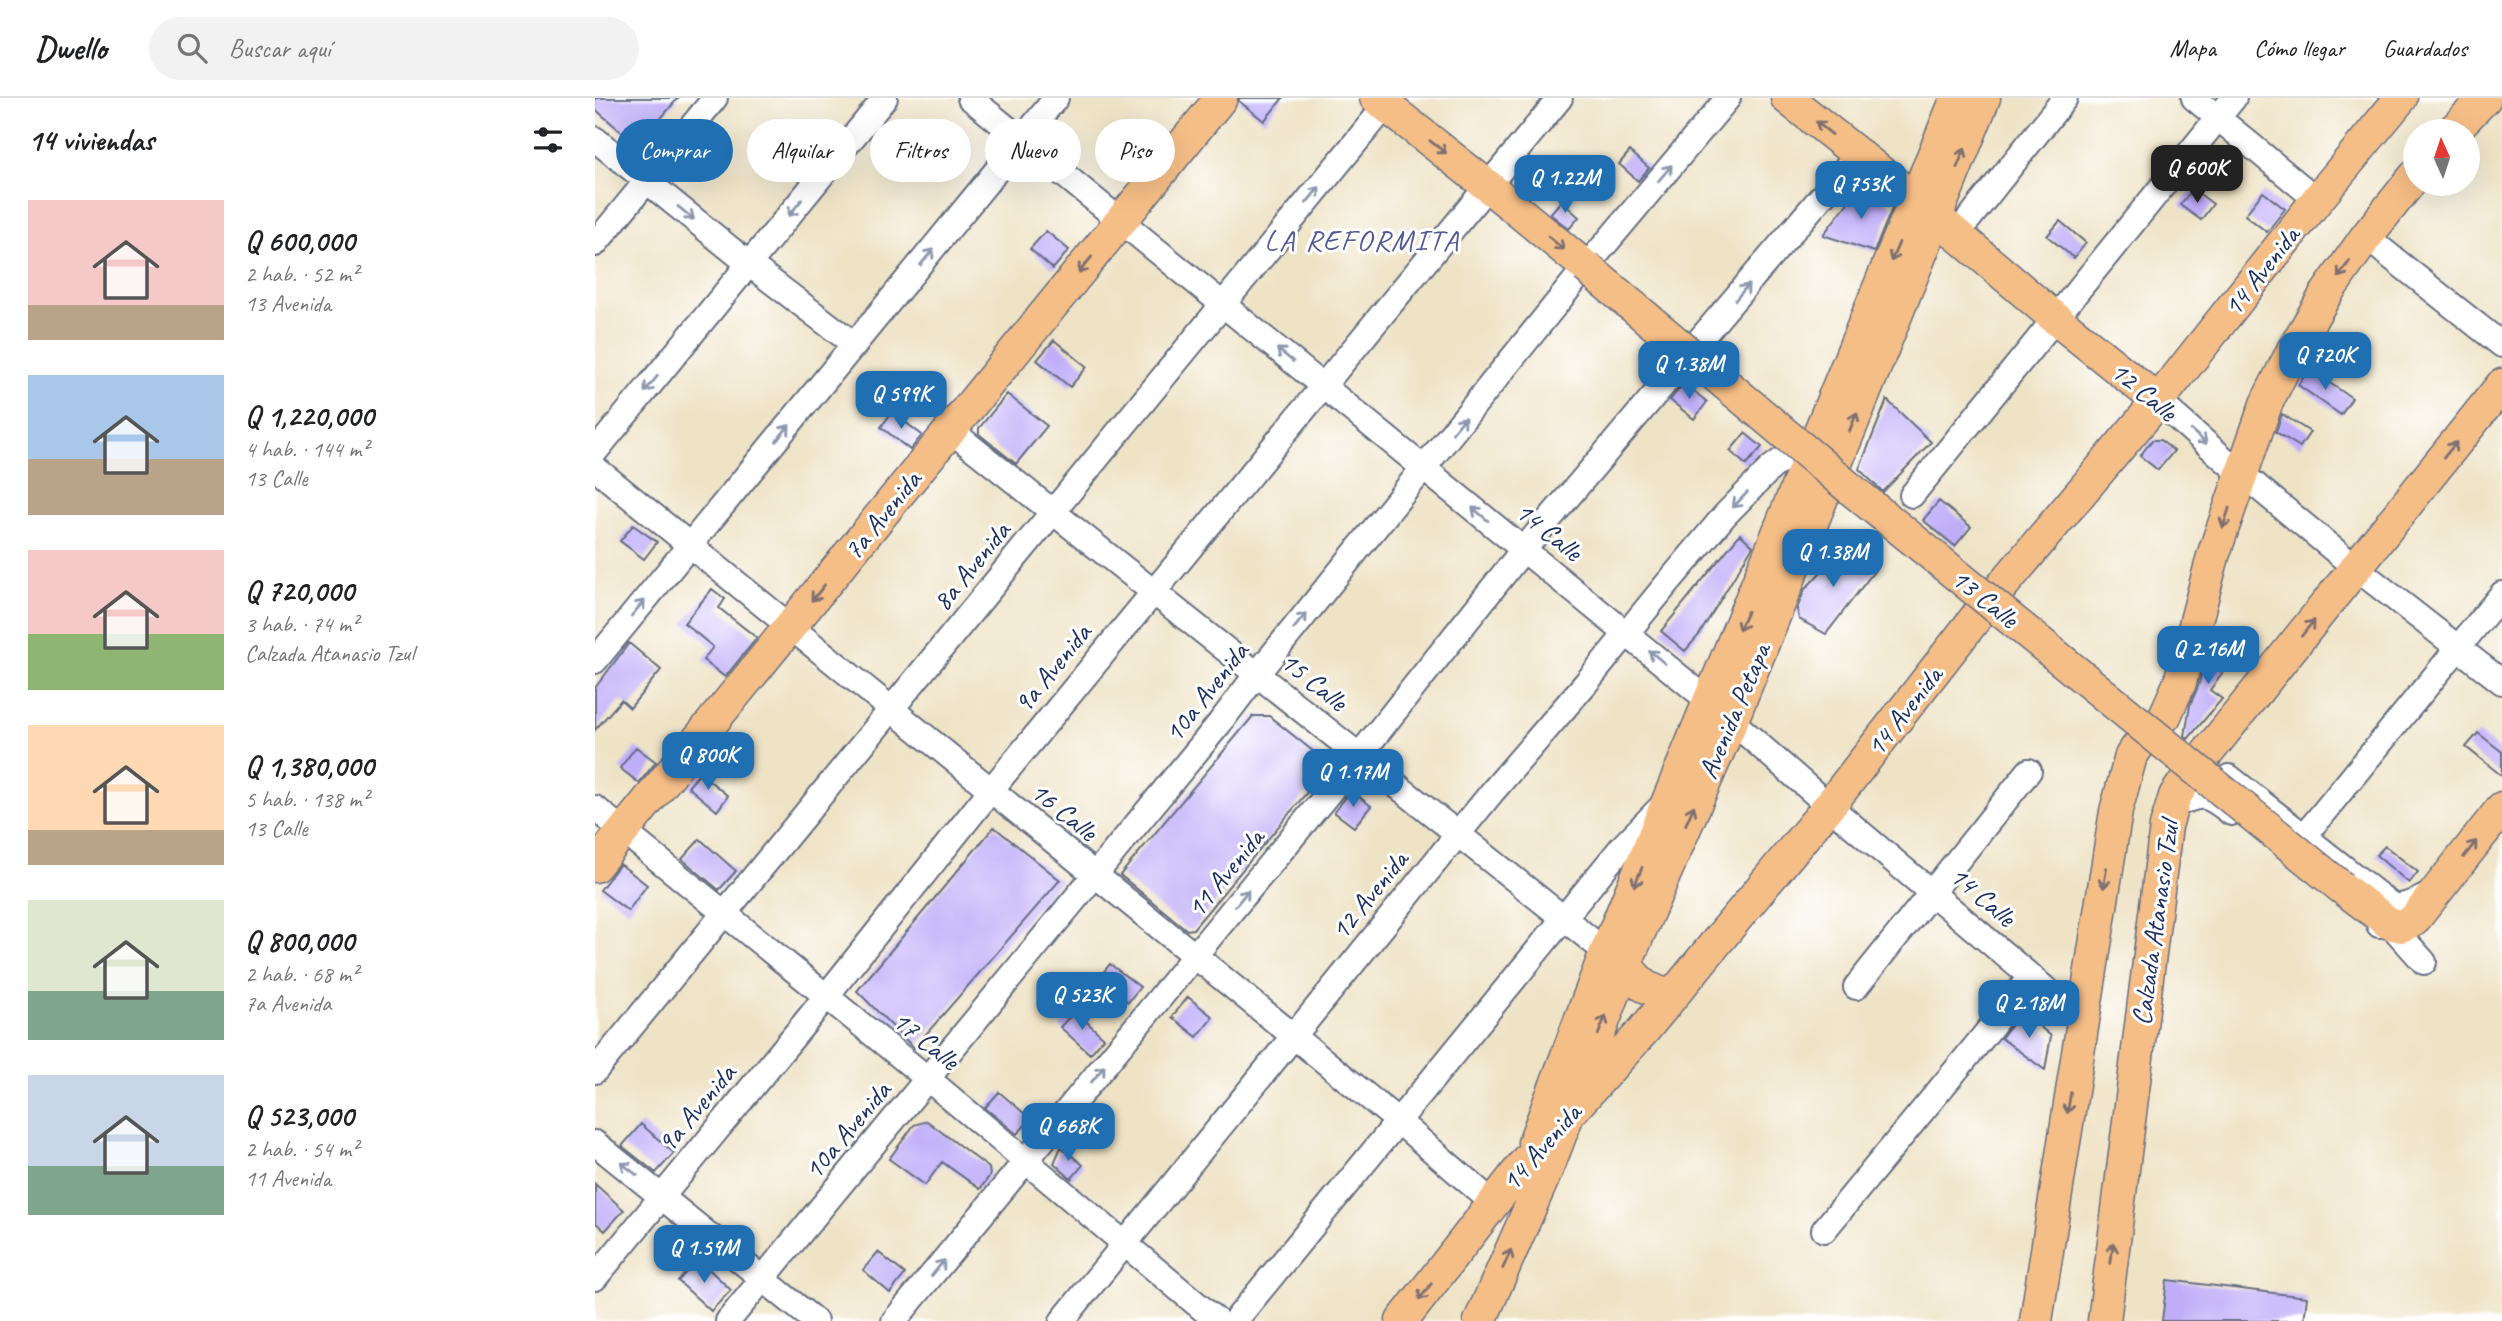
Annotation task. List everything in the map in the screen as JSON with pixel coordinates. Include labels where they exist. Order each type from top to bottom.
[{"type":"main road","name":"7a Avenida","points":[[595,866],[1221,98]]},
{"type":"main road","name":"12 Calle","points":[[1787,98],[2158,401]]},
{"type":"main road","name":"Avenida Petapa","points":[[1936,217],[1957,98]]},
{"type":"main road","name":"Avenida Petapa","points":[[1527,1160],[1721,710],[1815,462],[1936,217],[1984,98]]},
{"type":"main road","name":"14 Avenida","points":[[1402,1321],[1527,1160],[1644,1030],[1829,806],[1990,602],[2158,401],[2316,200],[2401,98]]},
{"type":"main road","points":[[2465,119],[2485,98]]},
{"type":"main road","name":"13 Calle","points":[[1385,101],[1852,490],[2341,887],[2389,923]]},
{"type":"main road","name":"Calzada Atanasio Tzul","points":[[2036,1321],[2116,811],[2135,749],[2173,703],[2181,682],[2213,556],[2266,404],[2293,350],[2326,294],[2403,191]]},
{"type":"main road","name":"Calzada Atanasio Tzul","points":[[2104,1321],[2166,826],[2178,789],[2502,386]]},
{"type":"main road","name":"Avenida Petapa","points":[[1480,1321],[1570,1112],[1615,959],[1670,798],[1721,710]]},
{"type":"main road","points":[[2389,923],[2401,926],[2413,921],[2502,808]]},
{"type":"main road","points":[[1615,959],[1644,986],[1670,997]]},
{"type":"street","points":[[698,119],[715,98]]},
{"type":"street","points":[[595,452],[884,98]]},
{"type":"street","name":"14 Calle","points":[[970,98],[995,119]]},
{"type":"street","points":[[1039,119],[1056,98]]},
{"type":"street","name":"9a Avenida","points":[[595,1278],[808,1019],[991,790],[1560,98]]},
{"type":"street","name":"10a Avenida","points":[[728,1321],[1219,724],[1585,267],[1728,98]]},
{"type":"street","points":[[1936,217],[2066,98]]},
{"type":"street","points":[[2194,98],[2316,200]]},
{"type":"street","points":[[1912,495],[2234,98]]},
{"type":"street","name":"8a Avenida","points":[[595,1071],[1223,305],[1385,101]]},
{"type":"street","points":[[595,139],[616,156]]},
{"type":"street","points":[[1697,343],[1857,155]]},
{"type":"street","points":[[595,244],[645,182]]},
{"type":"street","points":[[647,182],[855,345]]},
{"type":"street","points":[[595,661],[988,182]]},
{"type":"street","name":"14 Calle","points":[[1071,182],[1721,710],[1829,806],[2082,1020]]},
{"type":"street","points":[[2366,237],[2502,345]]},
{"type":"street","name":"13 Calle","points":[[1585,267],[1617,277],[1697,343],[1815,462]]},
{"type":"street","name":"13 Calle","points":[[1585,267],[1605,302],[1679,365],[1815,462],[1990,602],[2159,723]]},
{"type":"street","name":"11 Avenida","points":[[894,1321],[1359,756],[1523,550],[1679,365]]},
{"type":"street","name":"12 Calle","points":[[2158,401],[2356,568],[2502,682]]},
{"type":"street","name":"15 Calle","points":[[950,430],[1615,959]]},
{"type":"street","name":"12 Avenida","points":[[1062,1321],[1458,834],[1725,515],[1771,468],[1815,462]]},
{"type":"street","name":"16 Calle","points":[[595,468],[1398,1121],[1493,1203]]},
{"type":"street","points":[[2305,835],[2502,594]]},
{"type":"street","name":"13 Calle","points":[[1990,602],[2123,725],[2126,739],[2126,777]]},
{"type":"street","points":[[2204,757],[2395,907],[2436,892]]},
{"type":"street","points":[[1856,988],[2029,772]]},
{"type":"street","points":[[2171,807],[2186,800],[2211,797],[2348,909],[2369,923],[2389,923]]},
{"type":"street","points":[[1235,1321],[1621,848],[1670,798]]},
{"type":"street","name":"17 Calle","points":[[595,808],[928,1079],[1025,1163],[1217,1321]]},
{"type":"street","name":"13 Calle","points":[[2389,923],[2424,962]]},
{"type":"street","points":[[1824,1230],[2031,976]]},
{"type":"street","points":[[595,1143],[815,1321]]},
{"type":"building","points":[[595,98],[678,98],[660,119],[616,119],[616,127],[595,109]]},
{"type":"building","points":[[1239,98],[1283,98],[1264,121],[1239,101]]},
{"type":"building","points":[[1630,151],[1649,168],[1638,181],[1619,164]]},
{"type":"building","points":[[1860,187],[1893,206],[1874,252],[1823,235]]},
{"type":"building","points":[[2193,189],[2213,204],[2201,220],[2180,205]]},
{"type":"building","points":[[2263,192],[2285,209],[2267,232],[2245,215]]},
{"type":"building","points":[[1561,201],[1579,217],[1569,229],[1550,214]]},
{"type":"building","points":[[2060,221],[2086,243],[2074,258],[2047,236]]},
{"type":"building","points":[[1046,231],[1069,250],[1053,269],[1030,249]]},
{"type":"building","points":[[1054,340],[1087,367],[1070,387],[1037,360]]},
{"type":"building","points":[[2309,369],[2352,398],[2341,415],[2298,385]]},
{"type":"building","points":[[1684,383],[1707,402],[1694,419],[1670,400]]},
{"type":"building","points":[[1007,394],[1047,426],[1016,464],[979,434],[979,428]]},
{"type":"building","points":[[1887,400],[1931,442],[1883,492],[1859,469]]},
{"type":"building","points":[[892,412],[922,435],[910,450],[881,427]]},
{"type":"building","points":[[2282,414],[2310,432],[2300,447],[2276,432]]},
{"type":"building","points":[[1745,433],[1762,447],[1746,465],[1730,451]]},
{"type":"building","points":[[2152,440],[2160,440],[2174,451],[2158,470],[2140,456]]},
{"type":"building","points":[[1939,501],[1971,527],[1955,546],[1923,520]]},
{"type":"building","points":[[633,525],[657,542],[644,559],[620,541]]},
{"type":"building","points":[[1740,534],[1753,546],[1699,635],[1685,651],[1661,631]]},
{"type":"building","points":[[1841,548],[1875,570],[1826,634],[1799,619],[1797,609],[1805,589],[1821,572],[1816,566],[1829,550],[1834,555]]},
{"type":"building","points":[[712,589],[725,599],[719,608],[757,638],[725,677],[703,660],[713,647],[684,623]]},
{"type":"building","points":[[2211,637],[2235,655],[2210,690],[2222,699],[2188,739],[2185,736],[2190,705],[2198,687]]},
{"type":"building","points":[[629,643],[661,670],[630,708],[621,700],[595,730],[595,688]]},
{"type":"building","points":[[1253,716],[1269,716],[1324,760],[1324,772],[1193,929],[1187,930],[1120,875]]},
{"type":"building","points":[[2478,733],[2502,752],[2502,776],[2466,747]]},
{"type":"building","points":[[636,747],[656,762],[639,783],[620,768]]},
{"type":"building","points":[[700,773],[728,796],[717,811],[688,787]]},
{"type":"building","points":[[1351,791],[1371,806],[1354,827],[1334,812]]},
{"type":"building","points":[[994,827],[1060,880],[914,1048],[857,991]]},
{"type":"building","points":[[700,839],[736,871],[719,890],[682,859]]},
{"type":"building","points":[[2385,846],[2418,872],[2409,883],[2376,855]]},
{"type":"building","points":[[620,864],[647,885],[628,911],[600,890]]},
{"type":"building","points":[[1110,964],[1140,987],[1128,1002],[1098,979]]},
{"type":"building","points":[[1188,997],[1213,1017],[1197,1037],[1172,1017]]},
{"type":"building","points":[[1075,1011],[1104,1038],[1090,1054],[1060,1027]]},
{"type":"building","points":[[2026,1015],[2051,1036],[2045,1070],[2001,1038],[2018,1016]]},
{"type":"building","points":[[999,1092],[1031,1119],[1017,1134],[985,1108]]},
{"type":"building","points":[[927,1121],[989,1168],[990,1175],[980,1189],[942,1162],[925,1185],[889,1159],[914,1125]]},
{"type":"building","points":[[641,1124],[674,1153],[656,1173],[622,1146]]},
{"type":"building","points":[[1061,1147],[1083,1165],[1071,1179],[1054,1163]]},
{"type":"building","points":[[595,1184],[624,1210],[605,1231],[595,1222]]},
{"type":"building","points":[[878,1252],[905,1274],[890,1293],[863,1270]]},
{"type":"building","points":[[698,1259],[731,1290],[711,1311],[678,1281]]},
{"type":"building","points":[[2167,1280],[2307,1297],[2304,1321],[2162,1321]]},
{"type":"district","name":"LA REFORMITA","points":[[1362,240]]}]
